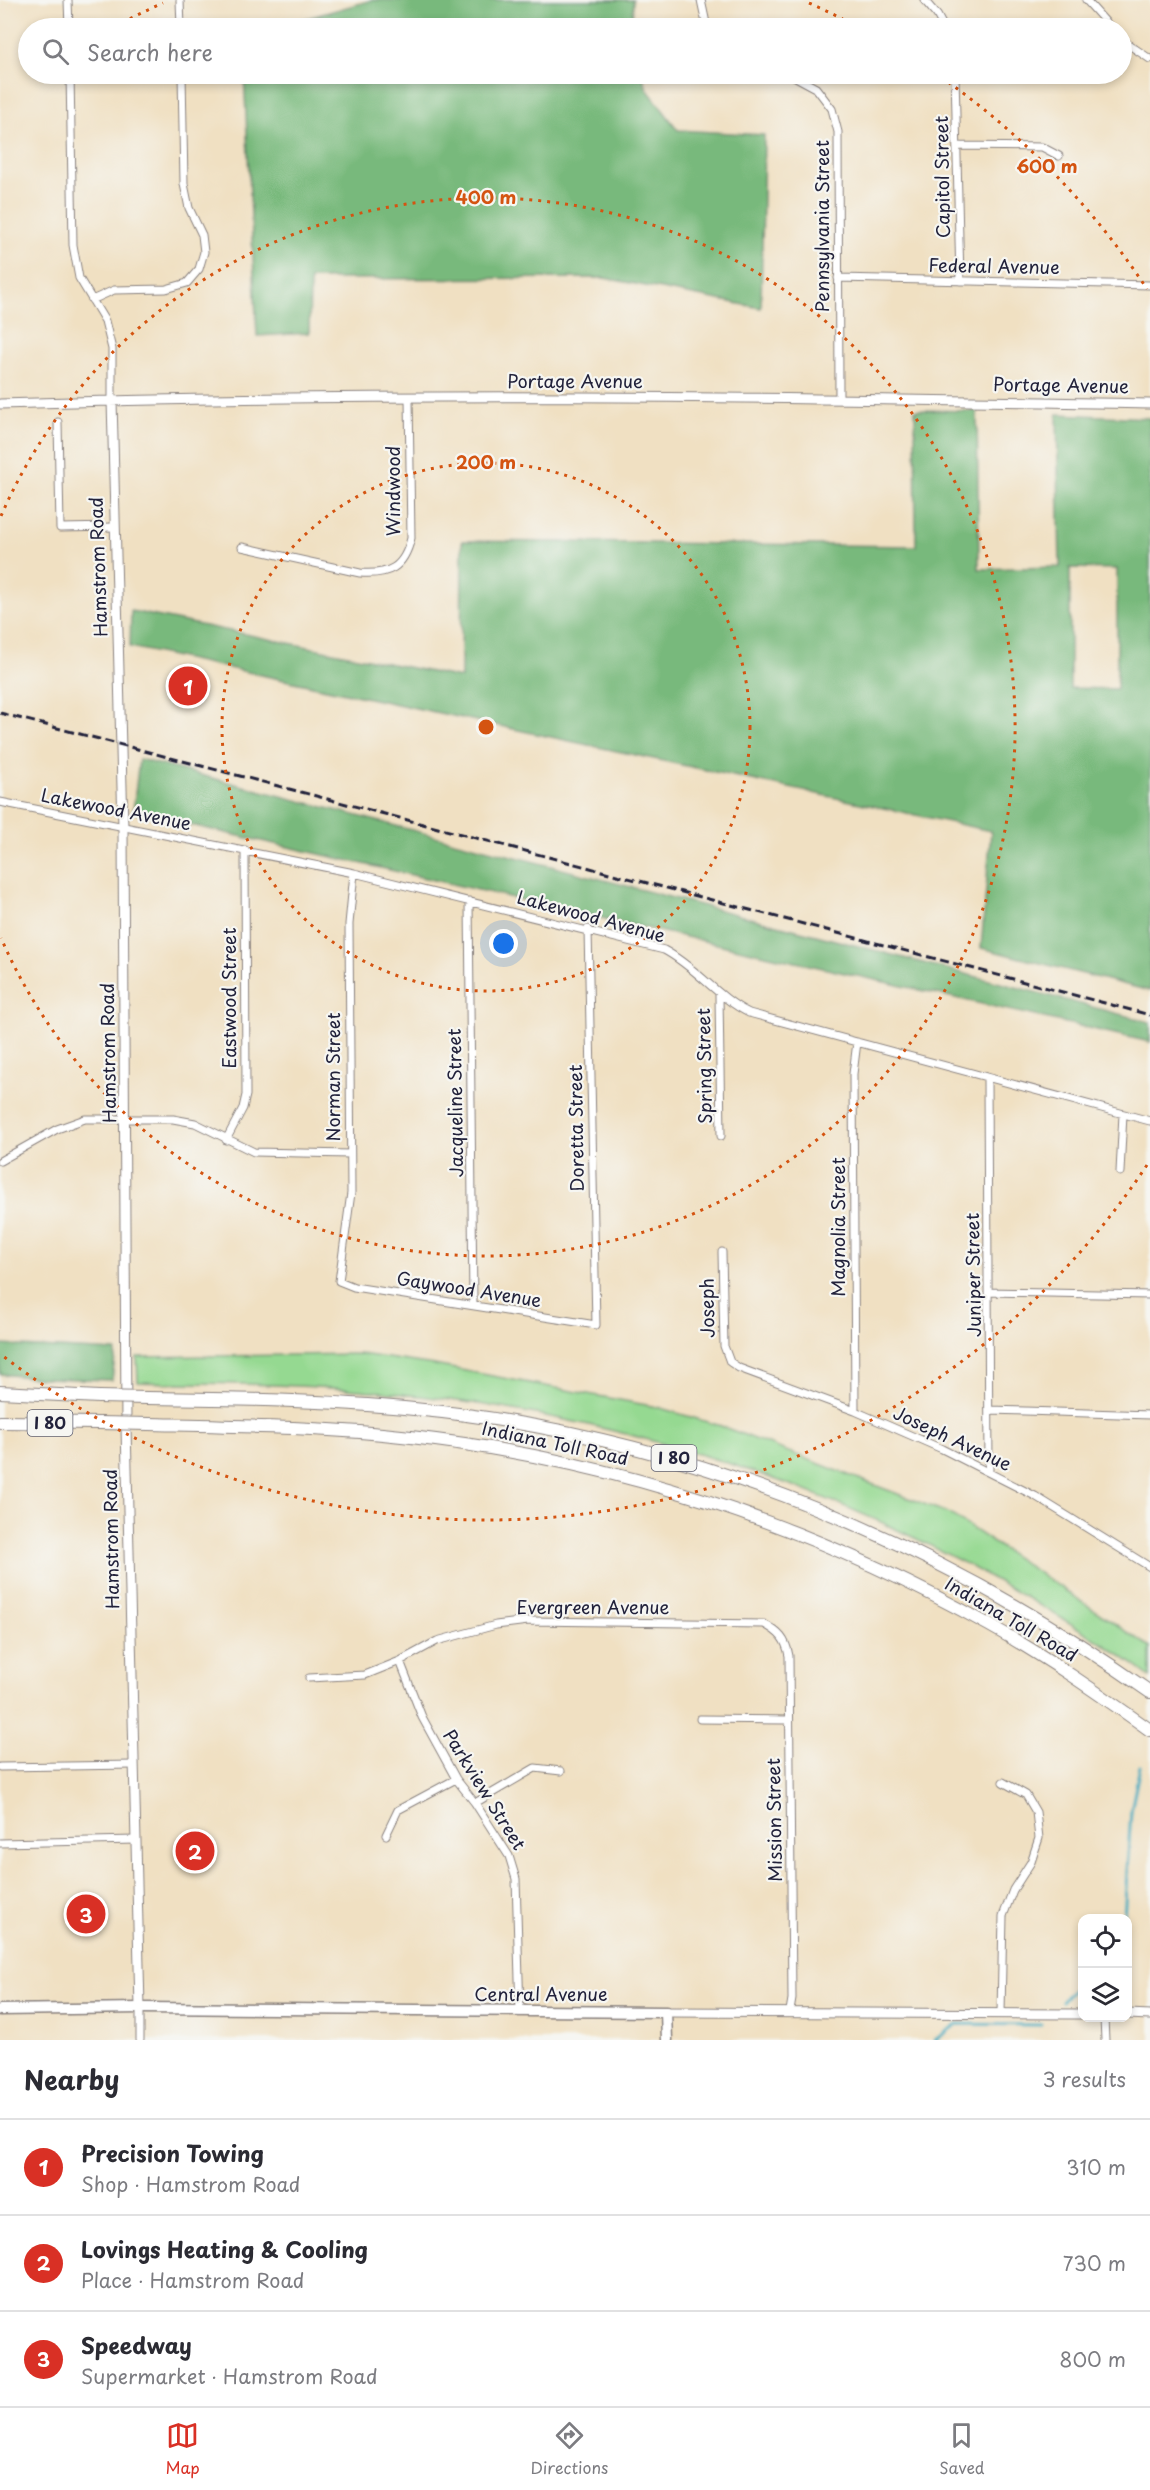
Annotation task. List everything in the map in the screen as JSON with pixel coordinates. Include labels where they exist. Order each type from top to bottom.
[{"type":"highway","name":"Indiana Toll Road","points":[[0,1392],[99,1397],[315,1402],[415,1409],[536,1426],[592,1437],[672,1458],[772,1490],[826,1511],[943,1564],[1048,1623],[1150,1692]]},
{"type":"highway","name":"Indiana Toll Road","points":[[0,1422],[284,1427],[412,1437],[534,1456],[647,1482],[765,1521],[888,1573],[990,1626],[1037,1654],[1150,1730]]},
{"type":"main road","name":"Central Avenue","points":[[0,2010],[140,2008],[666,2012]]},
{"type":"main road","points":[[666,2012],[667,2040]]},
{"type":"street","points":[[68,0],[69,18]]},
{"type":"street","points":[[180,0],[181,18]]},
{"type":"street","points":[[701,0],[705,18]]},
{"type":"street","points":[[924,0],[939,18]]},
{"type":"street","points":[[1086,0],[1102,18]]},
{"type":"street","points":[[1132,47],[1150,59]]},
{"type":"street","name":"Hamstrom Road","points":[[70,84],[73,245],[79,278],[105,321],[111,349],[123,827],[126,1416],[140,2040]]},
{"type":"street","points":[[92,300],[114,290],[166,289],[187,283],[199,269],[204,252],[202,235],[189,208],[184,184],[182,84]]},
{"type":"street","name":"Pennsylvania Street","points":[[809,84],[816,88],[831,109],[838,132],[839,398]]},
{"type":"street","name":"Capitol Street","points":[[955,84],[960,281]]},
{"type":"street","points":[[957,146],[1042,147],[1059,156]]},
{"type":"street","name":"Federal Avenue","points":[[838,278],[1150,285]]},
{"type":"street","name":"Windwood","points":[[242,547],[360,573],[376,574],[390,570],[400,562],[408,551],[411,538],[409,398]]},
{"type":"street","name":"Portage Avenue","points":[[0,404],[111,400],[839,398],[1150,404]]},
{"type":"street","points":[[58,422],[60,528],[115,527]]},
{"type":"street","name":"Lakewood Avenue","points":[[0,802],[354,873],[588,929],[664,950],[682,960],[719,995],[749,1013],[1150,1121]]},
{"type":"street","name":"Eastwood Street","points":[[226,1140],[243,1108],[246,1095],[245,850]]},
{"type":"street","name":"Norman Street","points":[[339,1281],[350,1205],[349,924],[354,873]]},
{"type":"street","name":"Jacqueline Street","points":[[469,901],[474,1305]]},
{"type":"street","name":"Doretta Street","points":[[588,929],[596,1325]]},
{"type":"street","name":"Spring Street","points":[[719,995],[721,1136]]},
{"type":"street","name":"Magnolia Street","points":[[855,1411],[853,1074],[857,1042]]},
{"type":"street","name":"Juniper Street","points":[[987,1078],[989,1472]]},
{"type":"street","points":[[1120,1172],[1123,1114]]},
{"type":"street","points":[[0,1161],[57,1129],[85,1119],[184,1120],[195,1123],[242,1148],[261,1153],[350,1154]]},
{"type":"street","name":"Joseph","points":[[722,1252],[723,1346],[730,1362]]},
{"type":"street","name":"Gaywood Avenue","points":[[339,1281],[354,1287],[596,1325]]},
{"type":"street","points":[[989,1292],[1150,1295]]},
{"type":"street","name":"Joseph Avenue","points":[[730,1362],[739,1368],[915,1436],[989,1472],[1035,1496],[1150,1567]]},
{"type":"street","points":[[990,1410],[1150,1414]]},
{"type":"street","name":"Evergreen Avenue","points":[[309,1678],[354,1677],[379,1670],[437,1641],[496,1625],[528,1621],[764,1624],[777,1631]]},
{"type":"street","name":"Mission Street","points":[[777,1631],[786,1643],[789,1656],[792,1999],[790,2011]]},
{"type":"street","name":"Parkview Street","points":[[400,1660],[422,1718],[456,1779],[475,1803],[509,1856],[516,1879],[520,2012]]},
{"type":"street","points":[[700,1719],[788,1719]]},
{"type":"street","points":[[0,1767],[134,1766]]},
{"type":"street","points":[[475,1803],[535,1768],[561,1771]]},
{"type":"street","points":[[386,1835],[398,1810],[456,1779]]},
{"type":"street","points":[[1001,2013],[1003,1916],[1013,1890],[1031,1862],[1039,1838],[1036,1812],[1026,1795],[1003,1782]]},
{"type":"street","points":[[0,1843],[136,1840]]},
{"type":"street","name":"Central Avenue","points":[[666,2012],[1078,2014]]},
{"type":"street","points":[[1132,2014],[1150,2014]]},
{"type":"street","points":[[1104,2022],[1105,2040]]},
{"type":"green space","points":[[372,0],[633,0],[632,18],[308,18]]},
{"type":"green space","points":[[244,84],[645,84],[678,130],[764,135],[761,308],[604,278],[310,279],[309,333],[257,336]]},
{"type":"green space","points":[[915,410],[977,411],[979,569],[1060,567],[1057,414],[1150,418],[1150,991],[981,948],[991,831],[130,647],[131,611],[461,678],[462,541],[916,546]],"holes":[[[1070,568],[1117,569],[1117,689],[1070,688]]]},
{"type":"green space","points":[[139,759],[1150,1022],[1150,1042],[133,812]]},
{"type":"green space","points":[[0,1345],[116,1351],[112,1380],[41,1378],[0,1374]]},
{"type":"green space","points":[[361,1354],[434,1365],[657,1407],[721,1426],[950,1514],[1150,1647],[1150,1677],[1060,1617],[926,1544],[846,1507],[763,1475],[679,1448],[594,1426],[507,1409],[420,1396],[308,1386],[138,1382],[137,1357]]},
{"type":"waterway","points":[[1124,1914],[1131,1811],[1140,1766]]},
{"type":"waterway","points":[[1062,2002],[1078,1984]]},
{"type":"waterway","points":[[935,2040],[957,2024],[1041,2025]]},
{"type":"railway","points":[[0,713],[1150,1015]]},
{"type":"place","name":"Precision Towing","points":[[188,686]]},
{"type":"place","name":"Lovings Heating & Cooling","points":[[195,1851]]},
{"type":"place","name":"Speedway","points":[[86,1914]]}]
